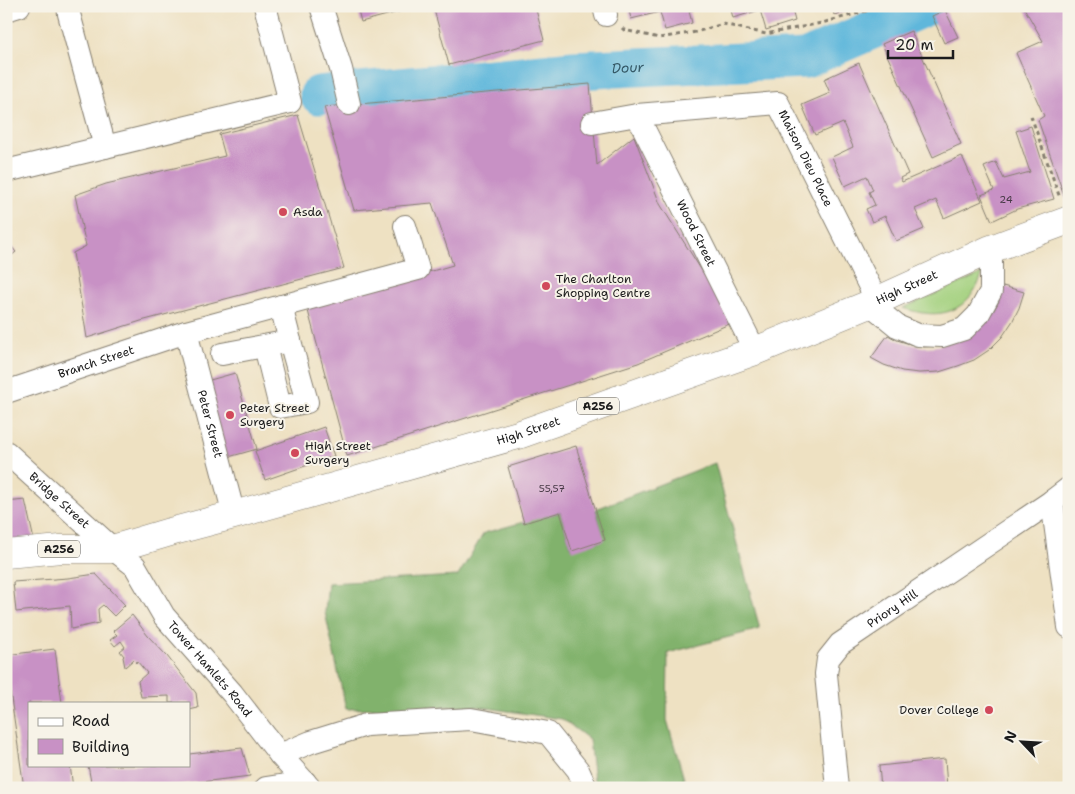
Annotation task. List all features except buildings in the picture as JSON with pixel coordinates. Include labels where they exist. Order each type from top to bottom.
[{"type":"main road","name":"High Street","points":[[113,549],[518,434],[755,351],[873,302],[991,249],[1068,220]]},
{"type":"main road","name":"A256","points":[[6,554],[61,549],[113,549]]},
{"type":"street","points":[[6,10],[19,6]]},
{"type":"street","points":[[68,6],[105,147]]},
{"type":"street","points":[[6,171],[290,102],[265,6]]},
{"type":"street","points":[[321,6],[341,69],[349,104]]},
{"type":"street","name":"Maison Dieu Place","points":[[592,123],[637,116],[778,103],[873,302]]},
{"type":"street","name":"Wood Street","points":[[637,116],[755,351]]},
{"type":"street","name":"Branch Street","points":[[6,392],[186,332],[418,269],[405,226]]},
{"type":"street","points":[[873,302],[897,326],[918,335],[942,336],[964,328],[978,315],[991,291],[991,249]]},
{"type":"street","points":[[265,346],[280,407],[306,402],[281,306]]},
{"type":"street","name":"Peter Street","points":[[186,332],[234,516]]},
{"type":"street","points":[[222,354],[290,341]]},
{"type":"street","name":"Bridge Street","points":[[6,452],[113,549]]},
{"type":"street","points":[[1060,494],[1069,626]]},
{"type":"street","name":"Priory Hill","points":[[837,788],[826,674],[828,659],[840,644],[1060,494]]},
{"type":"street","name":"Tower Hamlets Road","points":[[113,549],[135,566],[164,616],[232,693],[280,755],[307,785]]},
{"type":"street","points":[[280,755],[311,742],[366,725],[471,719],[548,733],[578,770],[586,788]]},
{"type":"street","points":[[266,788],[307,785]]},
{"type":"path","points":[[605,11],[624,30],[658,38],[696,32],[722,24],[766,34],[822,23],[866,11],[874,6]]},
{"type":"path","points":[[1031,116],[1068,220]]},
{"type":"green space","points":[[983,273],[970,297],[952,310],[929,314],[903,308]]},
{"type":"green space","points":[[715,463],[760,629],[668,653],[667,720],[684,779],[684,788],[595,788],[589,739],[562,719],[474,706],[346,709],[325,612],[328,583],[458,576],[484,533],[560,512],[572,550],[604,540],[596,509]]},
{"type":"waterway","name":"Dour","points":[[319,95],[574,70],[805,59],[927,6]]},
{"type":"place","name":"Asda","points":[[283,212]]},
{"type":"place","name":"The Charlton Shopping Centre","points":[[546,286]]},
{"type":"place","name":"Peter Street Surgery","points":[[230,415]]},
{"type":"place","name":"High Street Surgery","points":[[295,453]]},
{"type":"place","name":"Dover College","points":[[989,710]]}]
